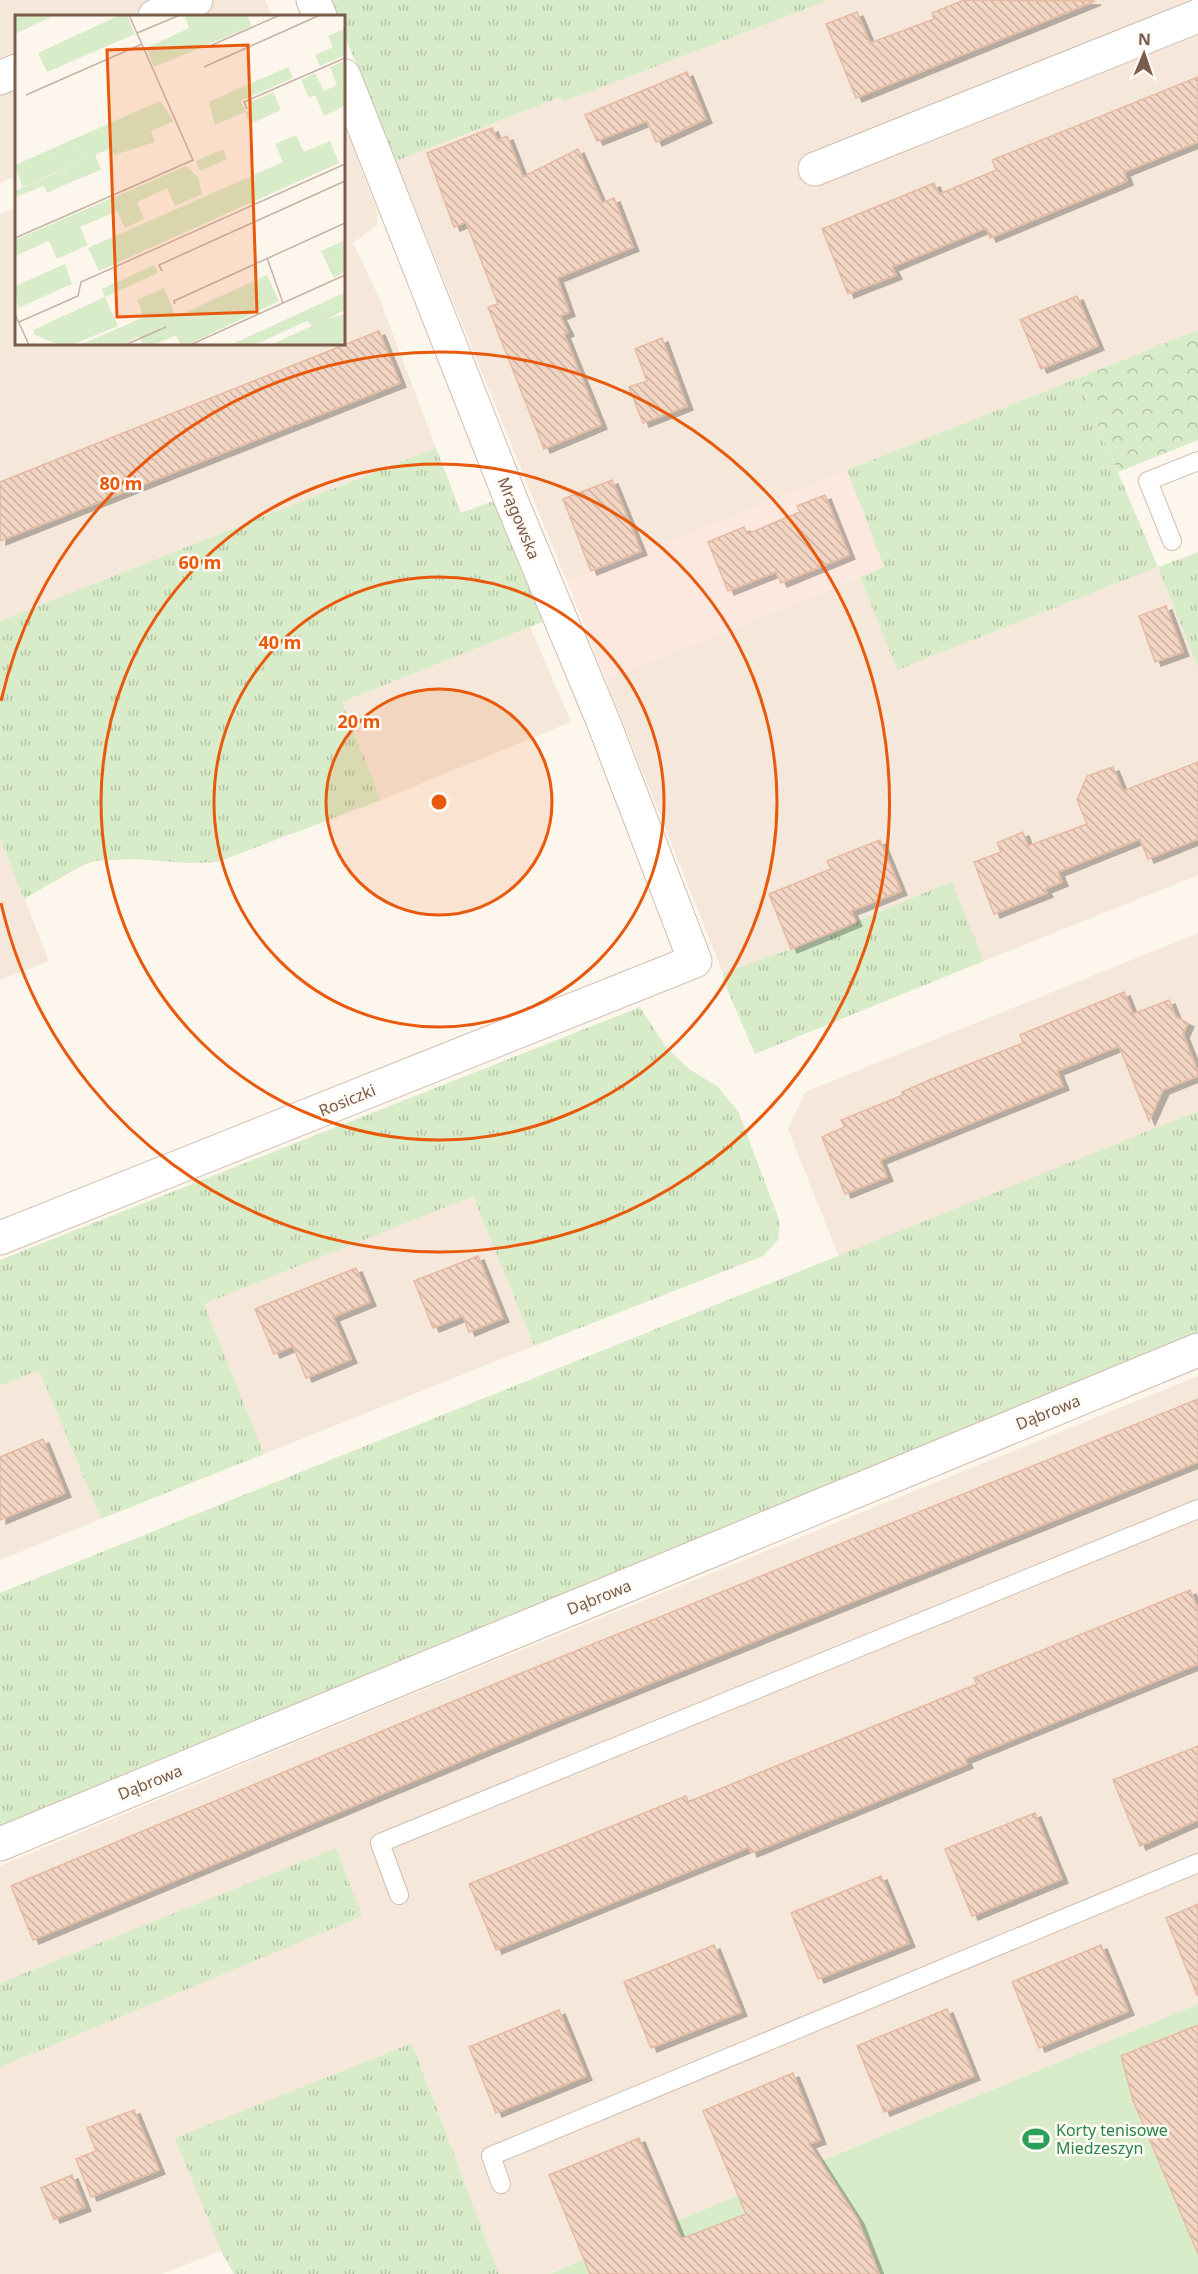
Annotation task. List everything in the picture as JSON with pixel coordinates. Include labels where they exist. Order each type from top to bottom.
[{"type":"street","points":[[158,15],[196,0]]},
{"type":"street","points":[[313,0],[320,15]]},
{"type":"street","points":[[815,169],[1198,16]]},
{"type":"street","points":[[0,78],[15,71]]},
{"type":"street","name":"Mrągowska","points":[[345,79],[513,505],[603,721],[695,961]]},
{"type":"street","name":"Rosiczki","points":[[0,1238],[695,961]]},
{"type":"street","name":"Dąbrowa","points":[[0,1844],[1198,1350]]},
{"type":"lane","points":[[1172,541],[1148,481],[1198,461]]},
{"type":"lane","points":[[399,1895],[380,1843],[1198,1509]]},
{"type":"lane","points":[[501,2184],[491,2156],[1198,1863]]},
{"type":"shaded area","points":[[0,0],[265,0],[272,15],[15,15],[15,176],[0,183]]},
{"type":"shaded area","points":[[829,0],[1198,0],[1198,330],[567,582],[396,161],[561,97],[563,102]]},
{"type":"shaded area","points":[[345,127],[378,213],[377,225],[353,243],[380,300],[436,448],[0,621],[0,214],[15,208],[15,345],[345,345]]},
{"type":"shaded area","points":[[847,470],[884,567],[606,680],[567,582]]},
{"type":"shaded area","points":[[1158,567],[1198,668],[1198,875],[984,961],[952,881],[791,949],[723,973],[606,680],[860,577],[897,670]]},
{"type":"shaded area","points":[[530,627],[571,722],[381,800],[342,702]]},
{"type":"shaded area","points":[[0,838],[49,961],[0,980]]},
{"type":"shaded area","points":[[1198,933],[1198,1111],[839,1257],[788,1129],[805,1092]]},
{"type":"shaded area","points":[[473,1196],[534,1346],[264,1454],[203,1304]]},
{"type":"shaded area","points":[[39,1370],[101,1519],[0,1560],[0,1386]]},
{"type":"shaded area","points":[[1198,1376],[1198,2004],[548,2274],[499,2274],[412,2043],[176,2138],[221,2251],[162,2274],[0,2274],[0,2067],[361,1916],[336,1848],[0,1983],[0,1866],[386,1705]]},
{"type":"green space","points":[[330,0],[829,0],[563,102],[561,97],[396,161],[345,36],[345,15],[337,15]]},
{"type":"green space","points":[[1198,330],[1198,440],[1118,472],[1078,378]]},
{"type":"green space","points":[[1078,378],[1158,567],[897,670],[860,577],[884,567],[847,470]]},
{"type":"green space","points":[[436,448],[461,513],[493,501],[545,621],[342,702],[381,800],[217,862],[189,863],[134,859],[94,861],[24,899],[0,838],[0,621]]},
{"type":"green space","points":[[1198,552],[1198,668],[1158,567]]},
{"type":"green space","points":[[952,881],[984,961],[755,1054],[724,982],[723,973],[791,949]]},
{"type":"green space","points":[[640,1007],[666,1047],[689,1069],[717,1086],[738,1111],[780,1222],[778,1240],[763,1256],[534,1346],[473,1196],[204,1304],[264,1454],[101,1519],[39,1370],[0,1386],[0,1260]]},
{"type":"green space","points":[[1198,1111],[1198,1336],[0,1827],[0,1593]]},
{"type":"green space","points":[[336,1848],[362,1916],[0,2067],[0,1983]]},
{"type":"green space","name":"Korty tenisowe Miedzeszyn","points":[[1198,2004],[1198,2274],[549,2274]]},
{"type":"green space","points":[[412,2043],[499,2274],[234,2274],[221,2251],[175,2138]]},
{"type":"building","points":[[964,0],[1095,1],[856,98],[826,24],[857,12],[870,43],[934,19],[932,13]]},
{"type":"building","points":[[687,72],[706,119],[656,142],[647,121],[597,141],[585,115]]},
{"type":"building","points":[[1198,77],[1198,142],[1124,172],[1127,181],[990,238],[986,228],[892,267],[896,275],[848,294],[822,229],[934,183],[939,194],[996,170],[992,160]]},
{"type":"building","points":[[492,128],[497,140],[507,136],[523,177],[578,149],[602,203],[614,198],[633,247],[557,278],[569,312],[560,316],[568,332],[564,334],[601,425],[544,449],[488,307],[498,304],[466,222],[454,227],[427,153]]},
{"type":"building","points":[[1077,296],[1098,346],[1041,369],[1020,320]]},
{"type":"building","points":[[379,331],[400,383],[0,541],[0,482]]},
{"type":"building","points":[[662,338],[687,406],[643,423],[629,387],[647,381],[635,349]]},
{"type":"building","points":[[612,480],[641,551],[591,571],[563,499]]},
{"type":"building","points":[[825,495],[849,555],[781,583],[776,572],[728,591],[708,542],[744,527],[747,534],[800,512],[797,506]]},
{"type":"building","points":[[1166,606],[1183,652],[1155,662],[1139,616]]},
{"type":"building","points":[[1198,762],[1198,839],[1148,859],[1140,839],[1058,872],[1062,882],[1045,889],[1047,893],[994,914],[974,862],[1001,852],[997,843],[1023,832],[1028,846],[1087,824],[1077,800],[1087,776],[1113,767],[1123,791]]},
{"type":"building","points":[[880,840],[901,891],[851,911],[856,922],[791,949],[769,894],[831,869],[827,861]]},
{"type":"building","points":[[1124,992],[1133,1014],[1169,1000],[1176,1017],[1188,1023],[1183,1034],[1198,1072],[1198,1076],[1163,1090],[1149,1121],[1119,1046],[1057,1071],[1063,1086],[880,1160],[887,1177],[845,1194],[822,1137],[845,1127],[841,1120],[903,1095],[902,1092],[934,1078],[1023,1043],[1020,1035]]},
{"type":"building","points":[[478,1256],[503,1318],[469,1332],[463,1316],[433,1328],[414,1281]]},
{"type":"building","points":[[356,1268],[370,1302],[333,1317],[351,1359],[306,1378],[293,1346],[274,1354],[255,1309]]},
{"type":"building","points":[[1198,1399],[1198,1462],[547,1725],[33,1940],[11,1886],[514,1676]]},
{"type":"building","points":[[43,1439],[65,1493],[0,1520],[0,1457]]},
{"type":"building","points":[[1190,1590],[1198,1609],[1198,1664],[965,1759],[967,1764],[751,1853],[749,1847],[496,1950],[469,1884],[686,1796],[688,1802],[977,1684],[974,1678]]},
{"type":"building","points":[[1198,1746],[1198,1820],[1140,1846],[1113,1780]]},
{"type":"building","points":[[1035,1813],[1062,1879],[972,1916],[945,1849]]},
{"type":"building","points":[[881,1876],[909,1943],[818,1979],[791,1913]]},
{"type":"building","points":[[1198,1904],[1198,1995],[1197,1995],[1166,1918]]},
{"type":"building","points":[[714,1945],[741,2012],[651,2048],[624,1982]]},
{"type":"building","points":[[1101,1945],[1128,2011],[1039,2048],[1012,1982]]},
{"type":"building","points":[[947,2009],[974,2076],[884,2112],[857,2046]]},
{"type":"building","points":[[559,2010],[586,2076],[496,2113],[469,2047]]},
{"type":"building","points":[[1198,2025],[1198,2254],[1133,2100],[1121,2056]]},
{"type":"building","points":[[793,2073],[820,2140],[809,2144],[858,2220],[879,2274],[590,2274],[549,2175],[639,2138],[681,2239],[746,2214],[703,2111]]},
{"type":"building","points":[[134,2110],[159,2170],[91,2197],[76,2159],[96,2151],[87,2128]]},
{"type":"building","points":[[72,2175],[85,2207],[54,2219],[41,2188]]},
{"type":"place","name":"Korty tenisowe Miedzeszyn","points":[[1036,2139]]}]
